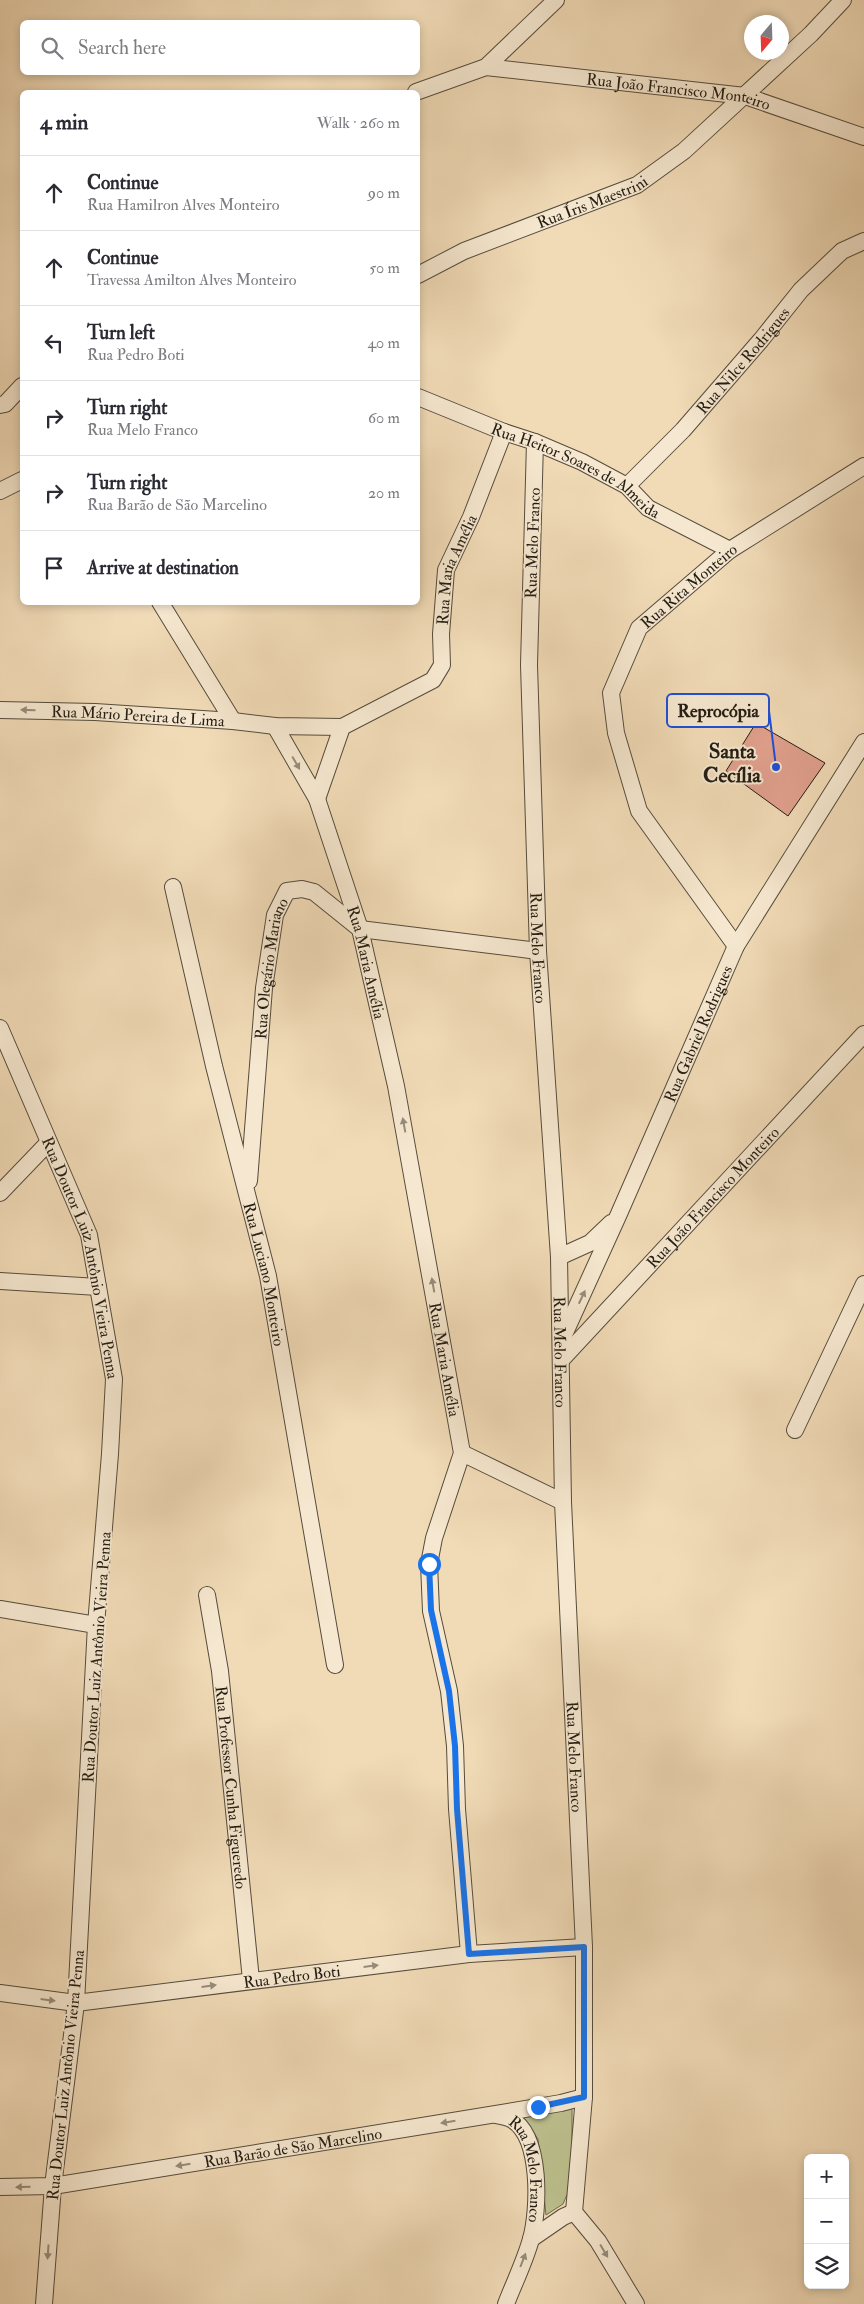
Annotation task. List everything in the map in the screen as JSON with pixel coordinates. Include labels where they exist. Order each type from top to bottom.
[{"type":"street","points":[[420,91],[486,67],[556,0]]},
{"type":"street","name":"Rua Íris Maestrini","points":[[420,274],[464,251],[637,185],[684,151],[811,34],[843,0]]},
{"type":"street","name":"Rua João Francisco Monteiro","points":[[486,67],[745,96],[864,137]]},
{"type":"street","name":"Rua Nilce Rodrigues","points":[[627,486],[683,430],[761,340],[801,290],[842,251],[864,241]]},
{"type":"street","points":[[0,405],[5,404],[20,388]]},
{"type":"street","name":"Rua Heitor Soares de Almeida","points":[[420,397],[582,462],[627,486],[648,508],[730,550]]},
{"type":"street","name":"Rua Maria Amélia","points":[[342,728],[433,680],[442,665],[441,634],[446,570],[470,517],[504,432]]},
{"type":"street","name":"Rua Melo Franco","points":[[531,2239],[563,2217],[574,2212],[584,2097],[584,1947],[563,1502],[562,1341],[559,1257],[538,951],[528,665],[535,442]]},
{"type":"street","name":"Rua Rita Monteiro","points":[[736,946],[639,811],[616,733],[611,693],[639,628],[730,550],[864,466]]},
{"type":"street","points":[[0,491],[20,481]]},
{"type":"street","points":[[162,605],[234,721]]},
{"type":"street","name":"Rua Mário Pereira de Lima","points":[[0,710],[95,712],[234,721],[275,726],[342,728]]},
{"type":"street","points":[[275,726],[317,800]]},
{"type":"street","points":[[317,800],[342,728]]},
{"type":"street","name":"Rua Gabriel Rodrigues","points":[[562,1341],[736,946],[864,742]]},
{"type":"street","name":"Rua Maria Amélia","points":[[317,800],[360,929],[396,1086],[462,1453]]},
{"type":"street","name":"Rua Luciano Monteiro","points":[[173,887],[214,1066],[268,1276],[335,1665]]},
{"type":"street","name":"Rua Olegário Mariano","points":[[247,1194],[264,988],[275,915],[286,891],[302,888],[314,892],[360,929]]},
{"type":"street","points":[[360,929],[538,951]]},
{"type":"street","name":"Rua Doutor Luiz Antônio Vieira Penna","points":[[0,1028],[89,1235],[114,1379],[110,1454],[96,1624],[76,2003],[52,2186],[44,2304]]},
{"type":"street","name":"Rua João Francisco Monteiro","points":[[562,1359],[864,1034]]},
{"type":"street","points":[[0,1193],[48,1143]]},
{"type":"street","points":[[559,1257],[590,1243],[618,1216]]},
{"type":"street","points":[[0,1281],[98,1287]]},
{"type":"street","points":[[796,1430],[864,1284]]},
{"type":"street","points":[[469,1954],[457,1809],[455,1746],[449,1691],[431,1610],[429,1564],[434,1538],[462,1453],[563,1502]]},
{"type":"street","name":"Rua Professor Cunha Figueredo","points":[[207,1595],[220,1671],[252,1980]]},
{"type":"street","points":[[0,1609],[96,1624]]},
{"type":"street","name":"Rua Pedro Boti","points":[[0,1993],[76,2003],[469,1954],[584,1947]]},
{"type":"street","name":"Rua Barão de São Marcelino","points":[[0,2187],[52,2186],[496,2114],[561,2103],[584,2097]]},
{"type":"street","name":"Rua Melo Franco","points":[[496,2114],[512,2119],[524,2132],[530,2144],[536,2184],[535,2214],[531,2239],[506,2304]]},
{"type":"street","points":[[574,2212],[598,2241],[636,2304]]},
{"type":"green space","points":[[544,2108],[572,2108],[572,2183],[563,2204],[546,2215],[538,2139],[532,2130],[520,2120]]},
{"type":"building","points":[[756,723],[825,763],[788,816],[726,771]]},
{"type":"place","name":"Reprocópia","points":[[776,767]]},
{"type":"district","name":"Santa Cecília","points":[[732,763]]},
{"type":"route","points":[[429,1564],[431,1610],[449,1691],[455,1746],[457,1809],[469,1954],[584,1947],[584,2097],[538,2107]]}]
